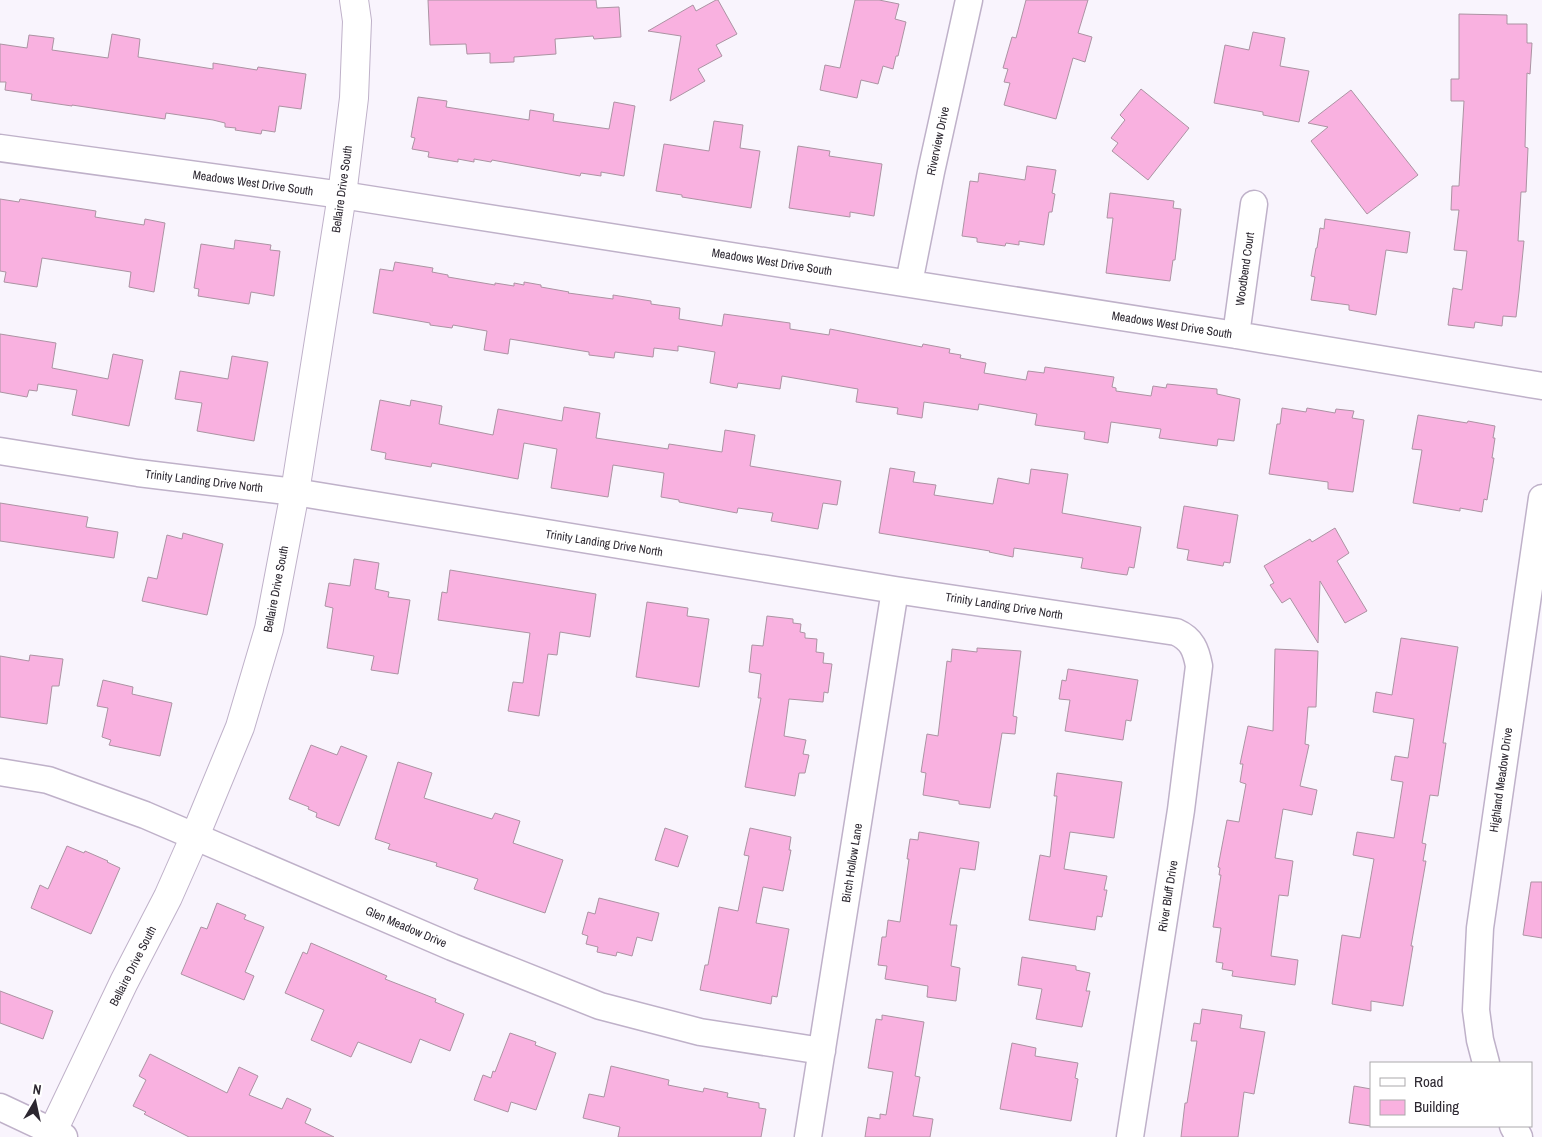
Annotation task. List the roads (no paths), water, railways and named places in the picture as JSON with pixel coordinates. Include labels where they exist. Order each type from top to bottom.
[{"type":"street","name":"Bellaire Drive South","points":[[55,1135],[124,982],[168,897],[195,836],[243,718],[268,629],[295,492],[342,195],[354,98],[357,21],[354,0]]},
{"type":"street","name":"Riverview Drive","points":[[909,284],[931,172],[970,0]]},
{"type":"street","name":"Meadows West Drive South","points":[[0,148],[342,195],[1236,334],[1542,386]]},
{"type":"street","name":"Woodbend Court","points":[[1236,334],[1254,204]]},
{"type":"street","name":"Trinity Landing Drive North","points":[[0,451],[138,473],[295,492],[895,590],[1176,632],[1185,636],[1197,654]]},
{"type":"street","name":"Highland Meadow Drive","points":[[1486,1062],[1480,1040],[1476,1010],[1480,928],[1542,498]]},
{"type":"street","name":"Birch Hollow Lane","points":[[808,1137],[895,590]]},
{"type":"street","name":"River Bluff Drive","points":[[1130,1137],[1181,810],[1199,666],[1197,654]]},
{"type":"street","name":"Glen Meadow Drive","points":[[0,772],[48,780],[146,815],[452,947],[600,1006],[700,1032],[822,1051]]},
{"type":"street","points":[[0,1107],[55,1135]]}]
